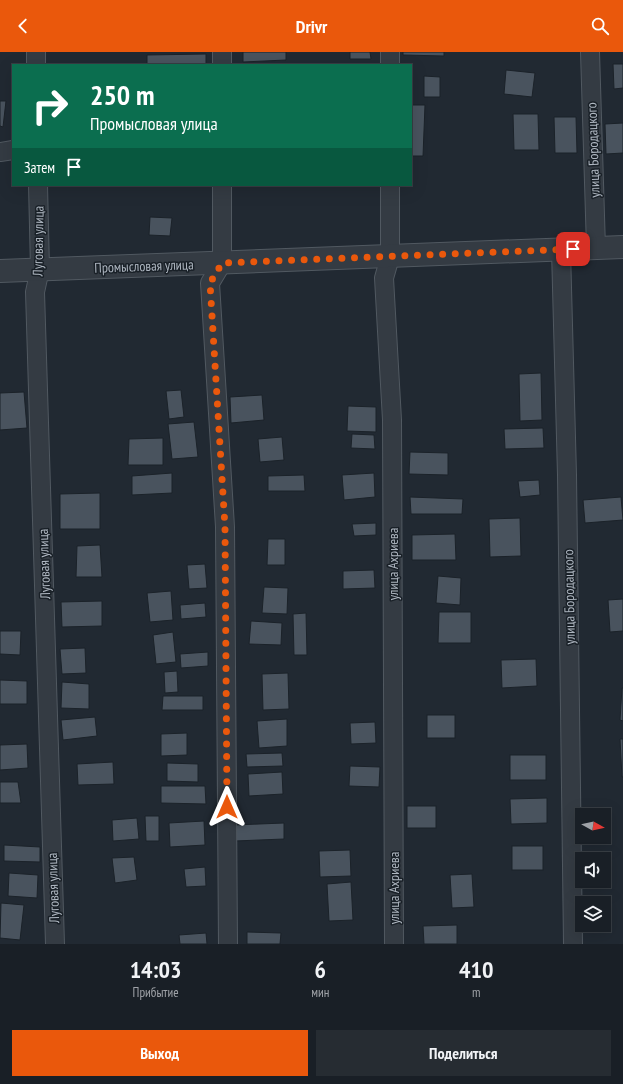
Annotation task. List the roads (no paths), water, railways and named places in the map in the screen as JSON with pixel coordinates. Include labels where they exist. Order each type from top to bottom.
[{"type":"street","points":[[36,52],[36,64]]},
{"type":"street","points":[[222,52],[222,64]]},
{"type":"street","points":[[390,52],[390,64]]},
{"type":"street","name":"улица Бородацкого","points":[[590,52],[596,248]]},
{"type":"street","points":[[0,152],[12,150]]},
{"type":"street","name":"Луговая улица","points":[[38,186],[40,270],[36,292],[55,944]]},
{"type":"street","points":[[222,186],[222,263],[210,283],[225,527],[228,944]]},
{"type":"street","name":"улица Ахриева","points":[[390,186],[390,257],[384,278],[392,420],[394,944]]},
{"type":"street","name":"Промысловая улица","points":[[0,271],[623,247]]},
{"type":"street","name":"улица Бородацкого","points":[[561,250],[567,474],[573,944]]}]
